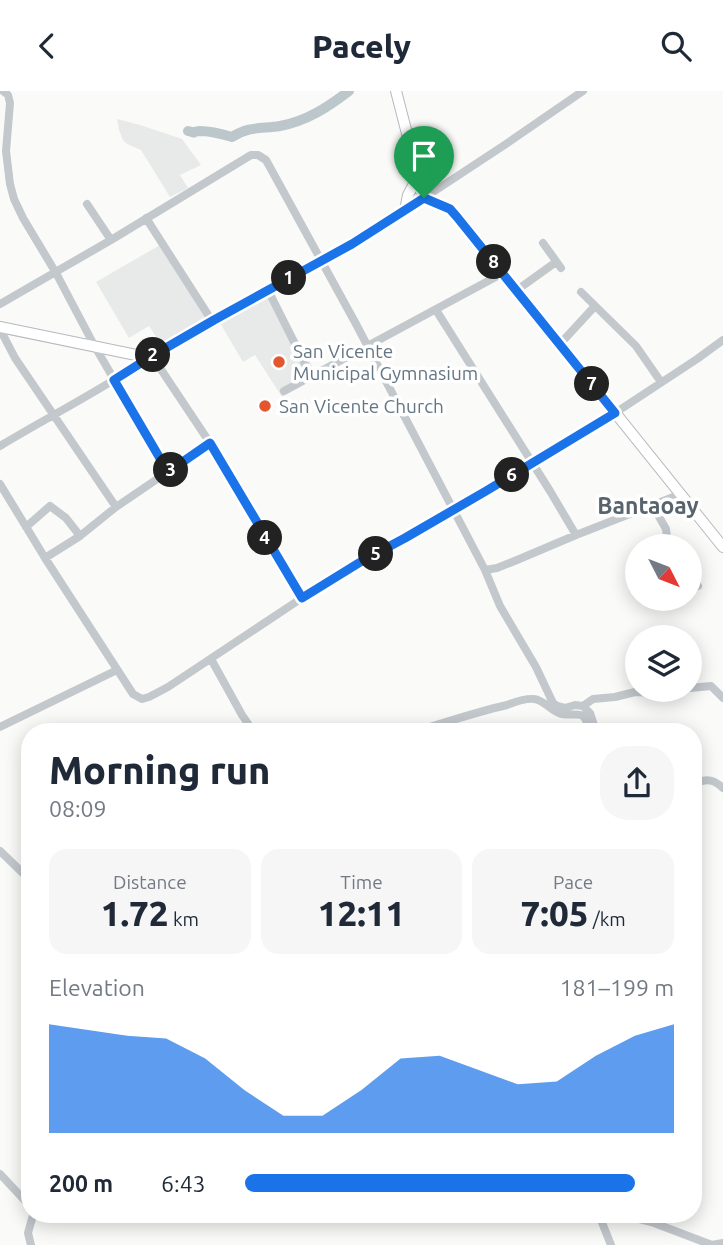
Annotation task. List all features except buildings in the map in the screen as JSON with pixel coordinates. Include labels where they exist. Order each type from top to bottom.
[{"type":"main road","points":[[397,91],[411,149],[415,180],[424,198],[453,212],[723,547]]},
{"type":"main road","points":[[405,211],[415,180]]},
{"type":"main road","points":[[0,328],[152,356],[352,244],[424,198]]},
{"type":"street","points":[[3,91],[8,95],[10,103],[6,151],[10,184],[23,218],[168,472]]},
{"type":"street","points":[[424,198],[583,91]]},
{"type":"street","points":[[0,304],[251,155],[258,155],[266,160],[485,570],[500,606],[537,667],[553,703],[565,708],[583,706],[590,713],[593,723]]},
{"type":"street","points":[[87,204],[111,240]]},
{"type":"street","points":[[146,218],[212,321]]},
{"type":"street","points":[[517,290],[559,265],[543,243]]},
{"type":"street","points":[[284,391],[503,273]]},
{"type":"street","points":[[268,290],[311,376]]},
{"type":"street","points":[[581,292],[636,346],[661,382]]},
{"type":"street","points":[[560,344],[595,306]]},
{"type":"street","points":[[436,310],[576,535]]},
{"type":"street","points":[[0,328],[15,358],[116,507]]},
{"type":"street","points":[[0,484],[132,694],[142,699],[168,687],[362,561],[615,413],[723,340]]},
{"type":"street","points":[[0,446],[152,356],[210,443],[302,598]]},
{"type":"street","points":[[45,558],[210,443]]},
{"type":"street","points":[[485,570],[507,564],[681,494]]},
{"type":"street","points":[[26,527],[48,506],[52,506],[66,517],[80,536]]},
{"type":"street","points":[[653,506],[667,534]]},
{"type":"street","points":[[211,659],[248,723]]},
{"type":"street","points":[[0,727],[117,670]]},
{"type":"street","points":[[702,687],[711,686],[723,698]]},
{"type":"street","points":[[583,706],[593,699],[625,694]]},
{"type":"street","points":[[441,723],[530,699],[541,701],[561,714],[578,713],[587,723]]},
{"type":"street","points":[[702,781],[710,779],[723,788]]},
{"type":"street","points":[[0,851],[21,871]]},
{"type":"street","points":[[0,1174],[21,1196]]},
{"type":"street","points":[[31,1223],[28,1233],[31,1245]]},
{"type":"street","points":[[602,1223],[611,1245]]},
{"type":"street","points":[[654,1223],[712,1245],[723,1243]]},
{"type":"shaded area","points":[[117,119],[182,139],[201,165],[180,175],[188,188],[170,197],[141,150],[123,140]]},
{"type":"shaded area","points":[[160,245],[208,321],[162,346],[149,326],[129,338],[96,282]]},
{"type":"shaded area","points":[[272,292],[318,377],[282,397],[255,355],[243,362],[220,323]]},
{"type":"waterway","points":[[188,131],[232,137],[250,129],[290,124],[317,113],[349,91]]},
{"type":"place","name":"San Vicente Municipal Gymnasium","points":[[279,362]]},
{"type":"place","name":"San Vicente Church","points":[[265,406]]},
{"type":"district","name":"Bantaoay","points":[[648,506]]},
{"type":"route","points":[[424,198],[450,209],[615,413],[302,598],[210,443],[168,472],[114,380],[214,320],[352,244],[424,198]]}]
